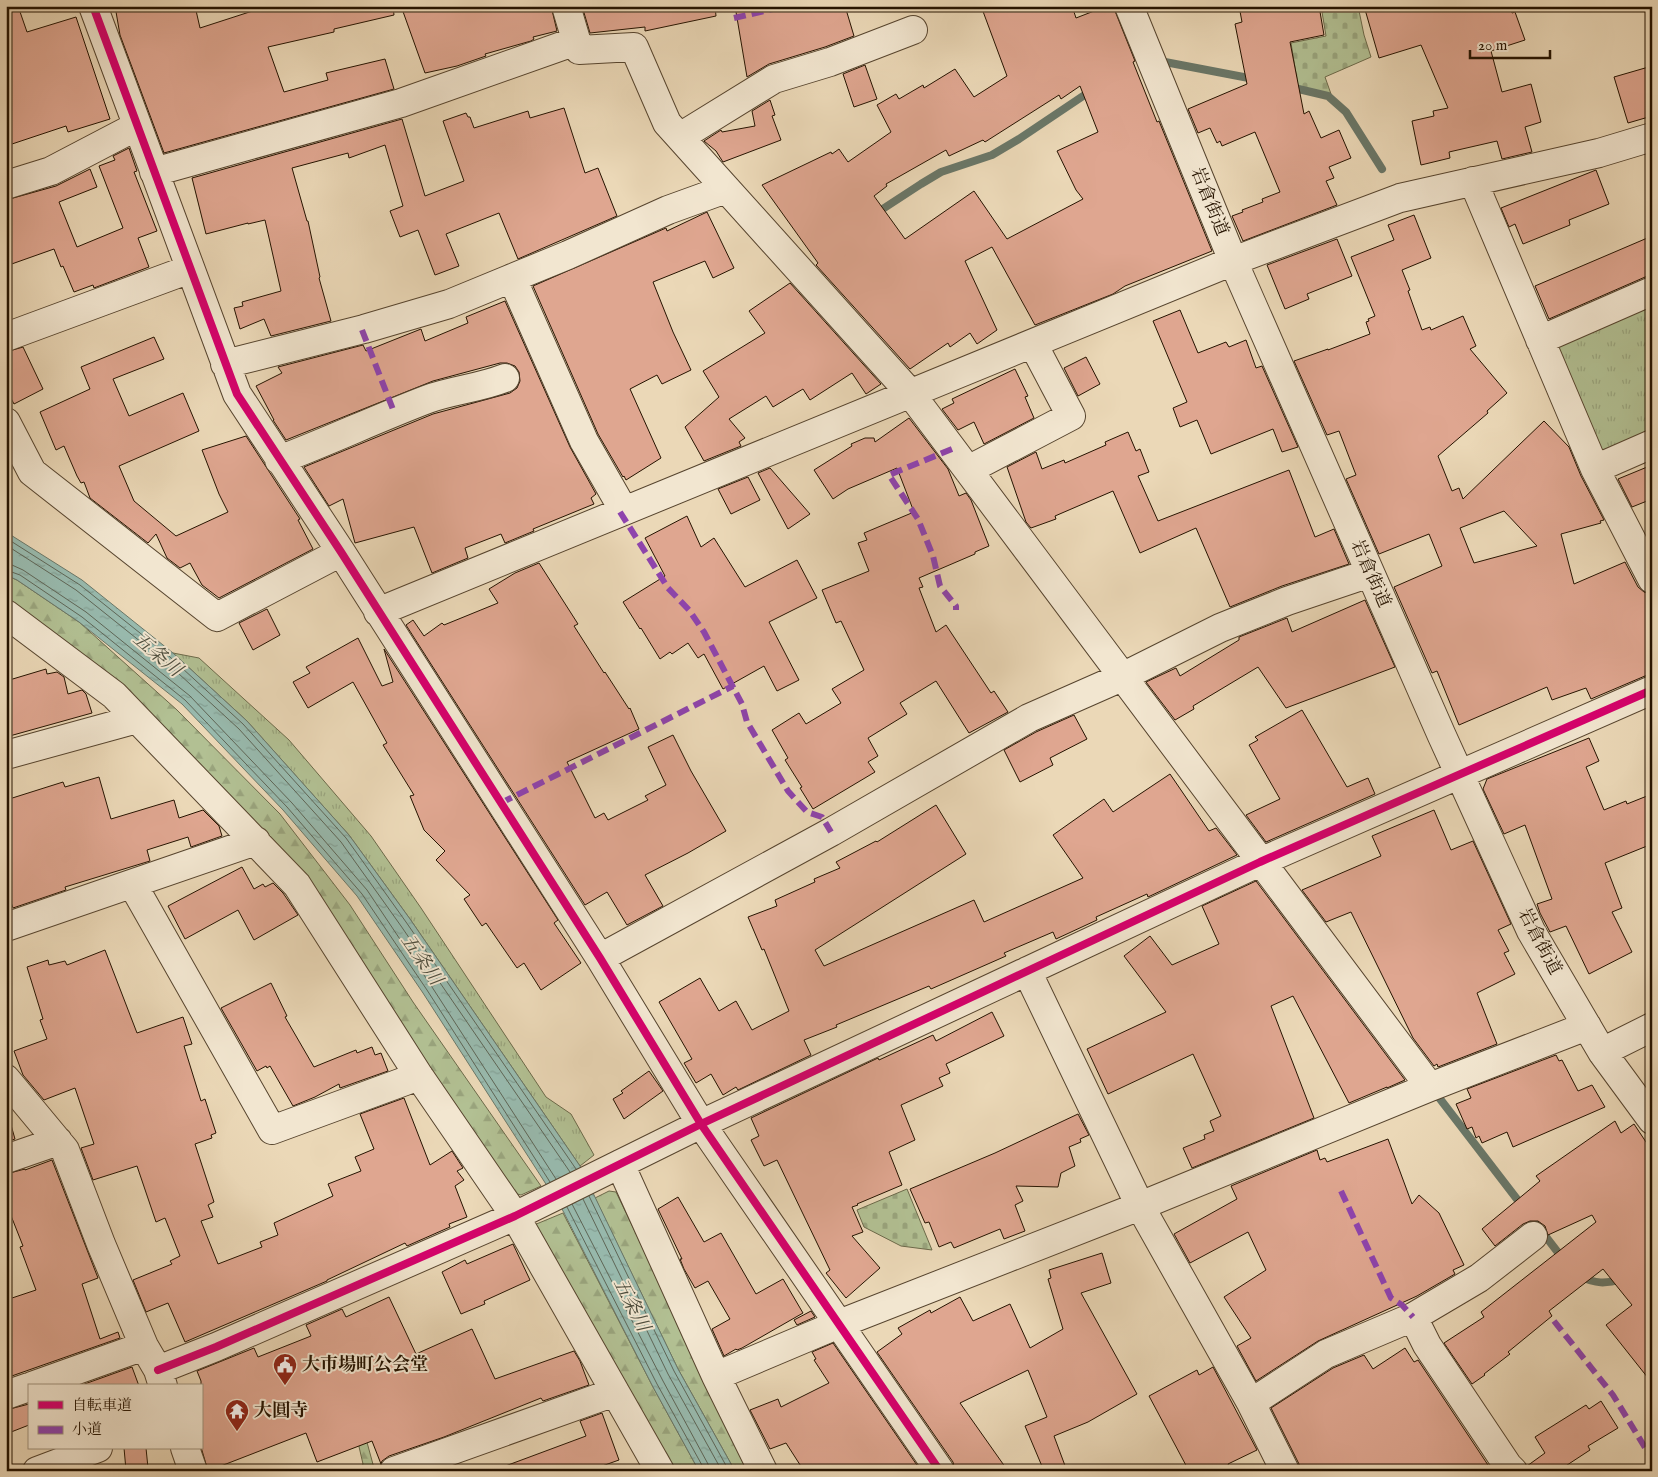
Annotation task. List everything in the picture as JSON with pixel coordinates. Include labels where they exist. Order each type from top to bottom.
[{"type":"street","points":[[93,6],[237,394],[341,552],[600,958],[701,1124],[940,1471]]},
{"type":"street","points":[[566,6],[579,50],[634,47],[667,123],[911,394],[1430,1087]]},
{"type":"street","name":"岩倉街道","points":[[1129,6],[1233,261],[1459,774],[1531,931],[1602,1052],[1652,1120]]},
{"type":"street","points":[[680,137],[774,79],[830,62],[913,30]]},
{"type":"street","points":[[154,172],[401,103],[576,40]]},
{"type":"street","points":[[6,185],[52,171],[138,126]]},
{"type":"street","points":[[378,612],[1233,261],[1400,198],[1599,153],[1652,137]]},
{"type":"street","points":[[1473,182],[1595,469],[1652,579]]},
{"type":"street","points":[[225,364],[364,329],[449,304],[668,210],[726,189]]},
{"type":"street","points":[[6,338],[190,270]]},
{"type":"street","points":[[512,278],[584,441],[624,511]]},
{"type":"street","points":[[1540,340],[1652,290]]},
{"type":"street","points":[[968,470],[1071,416],[1033,344]]},
{"type":"street","points":[[279,460],[431,398],[489,385],[506,378]]},
{"type":"street","points":[[6,422],[32,472],[217,617],[341,552]]},
{"type":"street","points":[[1595,469],[1652,444]]},
{"type":"street","points":[[600,958],[830,832],[1029,718],[1122,677],[1220,628],[1287,600],[1370,573]]},
{"type":"street","points":[[6,614],[114,696],[297,885],[419,1076],[521,1213],[615,1392],[660,1471]]},
{"type":"street","points":[[6,1079],[65,1150],[101,1244],[144,1346],[161,1378],[216,1347],[521,1213],[701,1124],[1260,862],[1652,690]]},
{"type":"street","points":[[6,755],[137,719]]},
{"type":"street","points":[[6,927],[256,842]]},
{"type":"street","points":[[133,885],[272,1130],[419,1076]]},
{"type":"street","points":[[1027,971],[1140,1206],[1251,1403],[1285,1471]]},
{"type":"street","points":[[716,1376],[839,1324],[1140,1206],[1430,1087],[1587,1026]]},
{"type":"street","points":[[1602,1052],[1652,1027]]},
{"type":"street","points":[[6,1159],[58,1142]]},
{"type":"street","points":[[613,1167],[763,1471]]},
{"type":"street","points":[[1251,1403],[1326,1354],[1413,1317],[1479,1278],[1533,1236]]},
{"type":"street","points":[[1413,1317],[1427,1345],[1513,1471]]},
{"type":"street","points":[[38,1384],[144,1346]]},
{"type":"street","points":[[6,1395],[28,1387]]},
{"type":"street","points":[[394,1471],[615,1392]]},
{"type":"street","points":[[37,1471],[93,1450]]},
{"type":"street","points":[[186,1450],[194,1471]]},
{"type":"green space","points":[[1358,6],[1371,57],[1325,77],[1331,94],[1298,86],[1291,43],[1326,36],[1322,12]]},
{"type":"green space","points":[[1652,298],[1652,435],[1611,453],[1601,450],[1555,348]]},
{"type":"green space","points":[[6,575],[17,580],[79,622],[177,710],[280,814],[350,905],[413,1002],[541,1186],[521,1195],[510,1192],[336,927],[6,605]]},
{"type":"green space","points":[[173,653],[199,658],[289,740],[371,836],[546,1097],[571,1114],[594,1155],[580,1166],[410,919],[349,835],[247,721]]},
{"type":"green space","points":[[907,1189],[932,1250],[901,1246],[864,1227],[857,1210]]},
{"type":"green space","points":[[609,1191],[616,1192],[750,1471],[735,1471],[678,1369],[595,1198]]},
{"type":"green space","points":[[563,1213],[653,1387],[699,1471],[673,1471],[541,1233],[534,1225]]},
{"type":"green space","points":[[351,1412],[359,1413],[374,1468],[372,1471],[360,1471],[363,1464]]},
{"type":"water","name":"五条川","points":[[6,532],[82,580],[173,653],[247,721],[349,835],[410,919],[580,1166],[678,1369],[735,1471],[699,1471],[653,1387],[562,1209],[423,993],[357,896],[283,810],[182,704],[79,622],[17,580],[6,575]]},
{"type":"building","points":[[6,6],[18,6],[27,32],[76,17],[110,119],[68,132],[66,126],[6,146]]},
{"type":"building","points":[[115,6],[195,6],[200,28],[268,6],[291,6],[292,11],[314,6],[393,6],[394,15],[334,29],[334,32],[268,47],[284,92],[328,80],[326,73],[385,59],[394,89],[164,153],[120,35]]},
{"type":"building","points":[[401,6],[551,6],[557,31],[533,37],[534,39],[531,41],[485,54],[486,56],[457,66],[425,73]]},
{"type":"building","points":[[582,6],[715,6],[716,16],[645,31],[645,27],[590,33]]},
{"type":"building","points":[[735,6],[845,6],[854,36],[769,64],[747,77]]},
{"type":"building","points":[[981,6],[1072,6],[1076,18],[1107,6],[1113,6],[1157,122],[1159,121],[1212,251],[1035,325],[992,247],[965,261],[997,330],[977,344],[970,333],[950,347],[948,343],[910,369],[816,265],[818,263],[762,185],[831,152],[832,154],[839,149],[848,162],[891,132],[877,105],[896,94],[899,99],[923,85],[924,88],[955,69],[974,97],[1007,76]],"holes":[[[1080,86],[1098,132],[1057,151],[1076,190],[1083,199],[1007,239],[974,191],[905,239],[874,196],[887,186],[886,184],[946,150],[949,156],[983,140],[985,142],[1059,95],[1061,99]]]},
{"type":"building","points":[[1239,6],[1319,6],[1324,35],[1290,42],[1304,114],[1309,111],[1321,138],[1339,130],[1351,158],[1329,167],[1334,178],[1326,181],[1337,205],[1243,241],[1232,216],[1263,202],[1262,199],[1280,192],[1255,132],[1222,146],[1220,141],[1217,143],[1210,128],[1198,133],[1188,109],[1247,84],[1235,24],[1242,22]]},
{"type":"building","points":[[1364,6],[1449,6],[1450,10],[1481,6],[1510,6],[1512,13],[1515,12],[1525,40],[1491,51],[1502,92],[1531,84],[1541,122],[1525,127],[1532,152],[1502,159],[1497,141],[1449,152],[1450,158],[1421,165],[1412,121],[1434,116],[1433,111],[1448,108],[1421,45],[1379,58]]},
{"type":"building","points":[[865,65],[877,99],[854,107],[843,74]]},
{"type":"building","points":[[1652,66],[1652,116],[1628,123],[1614,77]]},
{"type":"building","points":[[770,100],[775,115],[772,116],[781,140],[723,162],[716,151],[704,141],[721,130],[722,132],[755,126],[752,111]]},
{"type":"building","points":[[564,108],[585,173],[598,168],[617,216],[518,259],[499,213],[446,234],[459,266],[435,275],[418,230],[400,237],[390,211],[403,206],[385,145],[349,158],[348,153],[292,168],[308,221],[319,278],[331,321],[271,336],[264,319],[240,329],[234,308],[243,306],[242,302],[281,291],[265,220],[206,234],[192,178],[402,119],[425,196],[464,181],[443,121],[466,113],[470,117],[474,128],[528,111],[530,118]]},
{"type":"building","points":[[129,148],[137,171],[134,172],[157,231],[138,238],[149,267],[94,288],[93,285],[74,292],[54,249],[6,266],[6,200],[56,186],[90,169],[97,187],[59,202],[77,247],[123,228],[99,166],[115,160],[113,156]]},
{"type":"building","points":[[1596,170],[1609,204],[1569,220],[1570,225],[1523,244],[1515,224],[1509,227],[1501,208]]},
{"type":"building","points":[[707,212],[734,268],[713,278],[705,261],[653,282],[691,370],[662,384],[657,375],[630,389],[661,458],[626,480],[598,434],[533,286],[666,228],[667,231]]},
{"type":"building","points":[[1414,215],[1431,258],[1402,270],[1422,330],[1430,327],[1431,330],[1463,316],[1476,346],[1470,349],[1507,393],[1487,411],[1488,413],[1438,456],[1452,491],[1459,488],[1463,499],[1544,421],[1569,447],[1581,476],[1604,520],[1600,521],[1601,523],[1561,534],[1574,584],[1625,562],[1638,587],[1652,595],[1652,673],[1591,699],[1586,688],[1552,700],[1547,687],[1459,725],[1437,671],[1432,673],[1394,587],[1442,566],[1429,534],[1379,554],[1346,479],[1356,475],[1339,431],[1327,435],[1294,361],[1370,334],[1366,322],[1375,316],[1351,257],[1394,240],[1388,225]],"holes":[[[1504,511],[1537,546],[1474,563],[1460,528]]]},
{"type":"building","points":[[1652,236],[1652,274],[1549,319],[1535,286]]},
{"type":"building","points":[[1337,239],[1352,276],[1307,294],[1309,299],[1285,309],[1267,265]]},
{"type":"building","points":[[790,283],[881,384],[866,394],[852,373],[810,400],[803,389],[773,407],[766,396],[729,419],[745,438],[739,442],[741,446],[704,461],[685,427],[719,397],[703,371],[765,333],[749,311]]},
{"type":"building","points":[[505,301],[570,447],[596,494],[591,498],[594,504],[533,529],[534,531],[505,543],[501,534],[465,548],[468,558],[432,573],[414,527],[355,543],[343,499],[329,506],[304,467],[433,414],[510,393],[517,388],[520,381],[519,372],[515,366],[500,363],[433,381],[286,440],[273,420],[256,386],[282,373],[278,367],[363,345],[366,351],[421,329],[425,341],[468,323],[466,317]]},
{"type":"building","points":[[1180,310],[1198,353],[1226,342],[1229,347],[1246,340],[1256,368],[1262,366],[1298,447],[1282,452],[1273,429],[1211,454],[1197,420],[1180,427],[1173,408],[1187,402],[1153,321]]},
{"type":"building","points":[[154,337],[164,359],[113,379],[129,416],[183,393],[199,431],[119,466],[134,501],[176,536],[228,512],[202,450],[246,436],[300,519],[298,520],[313,549],[219,598],[202,585],[190,563],[180,568],[167,558],[156,534],[148,543],[90,498],[84,482],[81,483],[77,476],[64,446],[56,450],[40,412],[90,389],[81,367]]},
{"type":"building","points":[[23,347],[43,389],[14,404],[6,389],[6,352]]},
{"type":"building","points":[[1086,357],[1100,384],[1078,396],[1064,368]]},
{"type":"building","points":[[1015,369],[1028,396],[1025,397],[1034,418],[984,444],[974,422],[958,430],[942,409],[954,403],[952,399]]},
{"type":"building","points":[[909,418],[948,469],[959,496],[966,493],[971,500],[989,546],[919,578],[923,587],[919,588],[936,632],[946,625],[991,693],[994,691],[1008,712],[969,733],[936,681],[900,703],[907,714],[868,738],[878,756],[868,762],[875,772],[813,809],[785,760],[788,758],[772,730],[799,713],[806,724],[841,703],[832,689],[864,670],[841,621],[836,623],[822,590],[869,571],[858,543],[867,540],[864,533],[914,512],[897,468],[848,489],[833,499],[814,470],[852,446],[851,444],[865,438],[874,438],[875,442]]},
{"type":"building","points":[[1128,432],[1136,451],[1140,449],[1149,472],[1138,476],[1158,521],[1289,470],[1315,537],[1334,529],[1349,564],[1282,586],[1230,607],[1196,528],[1140,553],[1113,491],[1055,516],[1056,519],[1031,528],[1026,522],[1007,467],[1036,452],[1042,469],[1064,460],[1065,463],[1106,445],[1105,442]]},
{"type":"building","points":[[1652,465],[1652,499],[1632,507],[1618,479]]},
{"type":"building","points":[[770,468],[810,514],[788,529],[758,473]]},
{"type":"building","points":[[748,477],[760,500],[731,514],[718,489]]},
{"type":"building","points":[[687,516],[701,547],[714,538],[745,587],[797,560],[817,598],[769,622],[799,680],[777,691],[764,666],[723,689],[704,654],[698,658],[688,643],[672,654],[670,652],[660,659],[623,602],[665,576],[645,538]]},
{"type":"building","points":[[539,563],[578,624],[574,626],[604,673],[630,708],[639,729],[567,762],[595,818],[604,813],[608,820],[648,800],[645,796],[666,785],[648,747],[673,735],[691,771],[726,831],[645,875],[663,906],[627,925],[607,892],[585,905],[406,625],[413,620],[424,636],[442,623],[444,625],[498,603],[489,589],[515,573]]},
{"type":"building","points":[[1365,600],[1395,667],[1286,708],[1258,667],[1193,706],[1194,709],[1175,720],[1146,682],[1176,668],[1180,676],[1239,640],[1239,637],[1287,618],[1292,632]]},
{"type":"building","points":[[267,609],[280,635],[253,650],[239,623]]},
{"type":"building","points":[[358,638],[382,686],[393,682],[384,649],[558,920],[554,923],[581,963],[541,990],[524,963],[517,968],[486,923],[482,926],[464,899],[470,895],[436,860],[445,851],[424,830],[410,796],[414,795],[383,745],[387,743],[353,682],[308,708],[293,682],[310,673],[306,667]]},
{"type":"building","points":[[46,669],[47,674],[57,672],[64,677],[68,694],[82,690],[86,694],[92,713],[6,737],[6,681]]},
{"type":"building","points":[[1302,710],[1347,787],[1368,778],[1375,794],[1266,842],[1246,815],[1280,799],[1249,745],[1258,740],[1255,737]]},
{"type":"building","points":[[1074,715],[1087,739],[1050,758],[1053,765],[1020,782],[1004,750],[1036,732]]},
{"type":"building","points":[[1589,738],[1599,761],[1586,767],[1604,810],[1626,801],[1627,804],[1652,794],[1652,844],[1605,863],[1622,908],[1612,912],[1632,952],[1589,974],[1566,926],[1550,932],[1540,913],[1537,904],[1552,899],[1525,825],[1504,834],[1483,789],[1487,779]]},
{"type":"building","points":[[1170,774],[1209,831],[1216,828],[1237,855],[1148,897],[1147,894],[1096,917],[1097,920],[1056,939],[1053,932],[1004,953],[1006,956],[931,989],[929,986],[804,1040],[811,1055],[738,1090],[736,1087],[723,1095],[711,1074],[696,1083],[684,1063],[692,1059],[659,1002],[700,978],[719,1011],[736,1001],[752,1030],[789,1011],[764,949],[762,950],[748,917],[777,906],[775,900],[815,882],[814,879],[840,868],[836,862],[877,842],[936,805],[966,854],[815,950],[824,966],[974,900],[984,922],[1083,878],[1053,835],[1104,799],[1113,812]]},
{"type":"building","points":[[99,777],[111,819],[174,800],[179,818],[203,810],[219,826],[222,836],[191,847],[188,837],[147,850],[150,861],[65,887],[66,890],[13,908],[11,902],[6,904],[6,800],[63,782],[65,787]]},
{"type":"building","points":[[1434,810],[1451,850],[1473,841],[1511,924],[1498,930],[1509,951],[1504,953],[1515,974],[1477,993],[1497,1044],[1438,1067],[1437,1064],[1434,1066],[1413,1038],[1351,912],[1326,922],[1302,890],[1381,856],[1372,836]]},
{"type":"building","points":[[242,867],[254,889],[263,884],[265,887],[273,883],[283,893],[298,915],[254,940],[238,910],[185,939],[168,906]]},
{"type":"building","points":[[1256,881],[1405,1080],[1349,1103],[1293,996],[1271,1006],[1314,1118],[1192,1168],[1183,1148],[1205,1139],[1204,1135],[1214,1131],[1210,1121],[1221,1116],[1193,1054],[1108,1094],[1087,1049],[1166,1012],[1124,956],[1150,936],[1172,965],[1219,944],[1202,906]]},
{"type":"building","points":[[105,950],[137,1033],[183,1017],[192,1044],[184,1046],[201,1101],[205,1099],[216,1133],[211,1135],[212,1138],[195,1144],[214,1202],[208,1205],[213,1217],[201,1221],[218,1264],[262,1247],[260,1242],[278,1235],[274,1223],[333,1196],[328,1184],[361,1171],[355,1157],[374,1149],[360,1114],[404,1098],[430,1165],[452,1151],[463,1168],[457,1171],[464,1180],[455,1186],[467,1217],[449,1224],[450,1227],[407,1246],[405,1243],[327,1281],[185,1342],[168,1303],[146,1312],[133,1280],[172,1264],[170,1261],[180,1256],[165,1218],[156,1222],[137,1166],[93,1180],[81,1148],[94,1144],[75,1088],[44,1100],[23,1075],[14,1051],[47,1039],[40,1020],[43,1019],[27,967],[48,960],[49,965],[65,961],[67,965]]},
{"type":"building","points":[[271,983],[287,1016],[285,1017],[314,1067],[356,1050],[357,1053],[372,1047],[375,1055],[381,1053],[388,1071],[340,1088],[339,1084],[293,1106],[270,1066],[257,1071],[221,1008]]},
{"type":"building","points":[[992,1012],[1004,1036],[946,1064],[950,1073],[939,1078],[943,1086],[901,1105],[915,1140],[889,1152],[902,1185],[852,1207],[863,1232],[852,1236],[880,1268],[846,1298],[826,1273],[830,1270],[777,1160],[764,1166],[751,1140],[759,1136],[751,1118],[878,1058],[879,1060],[933,1035],[936,1041]]},
{"type":"building","points":[[1556,1055],[1559,1061],[1562,1060],[1578,1091],[1592,1085],[1605,1107],[1513,1147],[1507,1132],[1482,1143],[1479,1136],[1476,1138],[1472,1127],[1467,1129],[1456,1104],[1471,1098],[1467,1089]]},
{"type":"building","points":[[649,1071],[663,1091],[624,1119],[613,1099]]},
{"type":"building","points":[[1078,1114],[1089,1135],[1080,1139],[1081,1142],[1069,1147],[1075,1166],[1061,1173],[1058,1187],[1016,1186],[1023,1201],[1015,1205],[1025,1231],[1004,1239],[1000,1229],[954,1248],[951,1242],[939,1247],[929,1222],[925,1223],[910,1189],[995,1153]]},
{"type":"building","points":[[1615,1121],[1621,1133],[1634,1124],[1652,1151],[1652,1383],[1606,1325],[1632,1305],[1603,1269],[1549,1311],[1552,1316],[1508,1352],[1510,1354],[1472,1384],[1444,1343],[1484,1317],[1481,1312],[1596,1222],[1592,1215],[1548,1235],[1545,1226],[1538,1221],[1530,1221],[1523,1224],[1495,1246],[1482,1229],[1540,1181],[1536,1176]]},
{"type":"building","points":[[6,1125],[11,1125],[15,1139],[6,1142]]},
{"type":"building","points":[[1388,1139],[1412,1204],[1419,1195],[1439,1213],[1464,1265],[1453,1270],[1455,1274],[1417,1296],[1318,1341],[1256,1381],[1237,1346],[1251,1338],[1224,1297],[1266,1270],[1248,1232],[1190,1263],[1174,1234],[1237,1199],[1231,1186],[1317,1150],[1320,1160],[1325,1158],[1327,1162]]},
{"type":"building","points":[[52,1160],[98,1278],[82,1284],[100,1339],[118,1332],[120,1338],[6,1378],[6,1300],[36,1290],[20,1247],[23,1246],[6,1203],[6,1174],[25,1170]]},
{"type":"building","points":[[678,1197],[704,1242],[721,1233],[756,1294],[783,1279],[803,1313],[742,1348],[736,1349],[724,1356],[712,1329],[730,1319],[708,1281],[695,1288],[684,1269],[680,1259],[682,1259],[658,1209]]},
{"type":"building","points":[[513,1244],[530,1280],[484,1301],[485,1304],[461,1314],[442,1272],[465,1260],[467,1264]]},
{"type":"building","points":[[1102,1253],[1111,1283],[1081,1293],[1137,1394],[1088,1422],[1054,1436],[1067,1471],[1044,1471],[1025,1426],[1047,1417],[1028,1370],[960,1403],[1008,1471],[955,1471],[953,1462],[877,1352],[902,1334],[898,1328],[930,1310],[931,1313],[960,1297],[973,1321],[1010,1304],[1030,1348],[1063,1329],[1048,1279],[1051,1278],[1049,1270]]},
{"type":"building","points":[[389,1297],[416,1354],[472,1329],[495,1379],[574,1351],[589,1385],[543,1401],[541,1398],[444,1437],[389,1456],[381,1464],[372,1441],[317,1462],[306,1433],[208,1471],[202,1450],[202,1384],[197,1371],[254,1348],[258,1357],[311,1336],[306,1325],[342,1309],[346,1317]]},
{"type":"building","points":[[811,1311],[815,1317],[797,1325],[794,1320]]},
{"type":"building","points":[[833,1343],[921,1471],[804,1471],[786,1443],[770,1449],[750,1410],[778,1399],[781,1407],[829,1383],[814,1360],[816,1359],[812,1352]]},
{"type":"building","points":[[1405,1348],[1414,1362],[1418,1360],[1492,1471],[1300,1471],[1299,1464],[1271,1408],[1333,1368],[1364,1355],[1373,1369]]},
{"type":"building","points":[[132,1367],[138,1384],[85,1384]]},
{"type":"building","points":[[1213,1367],[1257,1450],[1228,1464],[1231,1471],[1189,1471],[1149,1396],[1197,1370],[1199,1375]]},
{"type":"building","points":[[1601,1401],[1618,1428],[1588,1446],[1590,1450],[1558,1471],[1528,1471],[1527,1466],[1545,1453],[1535,1437],[1586,1405],[1589,1409]]},
{"type":"building","points":[[28,1404],[28,1425],[6,1434],[6,1410]]},
{"type":"building","points":[[602,1413],[619,1460],[588,1471],[501,1471],[500,1468],[586,1436],[580,1421]]},
{"type":"building","points":[[124,1450],[146,1450],[148,1468],[126,1470]]},
{"type":"waterway","points":[[1165,62],[1254,79]]},
{"type":"waterway","points":[[1290,87],[1328,96],[1346,112],[1382,169]]},
{"type":"waterway","points":[[875,214],[941,172],[992,155],[1092,90]]},
{"type":"waterway","points":[[1437,1095],[1563,1259]]},
{"type":"waterway","points":[[1579,1276],[1591,1281],[1601,1282],[1623,1279]]},
{"type":"marked path","points":[[734,18],[786,6]]},
{"type":"marked path","points":[[362,330],[394,412]]},
{"type":"marked path","points":[[952,449],[889,475],[918,519],[933,556],[940,586],[956,606],[956,610]]},
{"type":"marked path","points":[[620,512],[668,588],[689,610],[704,632],[742,704],[747,722],[788,791],[807,812],[822,817],[831,832]]},
{"type":"marked path","points":[[501,803],[733,686]]},
{"type":"marked path","points":[[1341,1191],[1391,1298],[1402,1305],[1413,1317]]},
{"type":"marked path","points":[[1554,1321],[1613,1395],[1652,1459]]},
{"type":"cycle path","points":[[93,6],[237,394],[341,552],[600,958],[701,1124],[940,1471]]},
{"type":"cycle path","points":[[158,1370],[216,1347],[515,1216],[701,1124],[1260,862],[1652,690]]},
{"type":"place","name":"大市場町公会堂","points":[[285,1386]]},
{"type":"place","name":"大圓寺","points":[[237,1432]]}]
